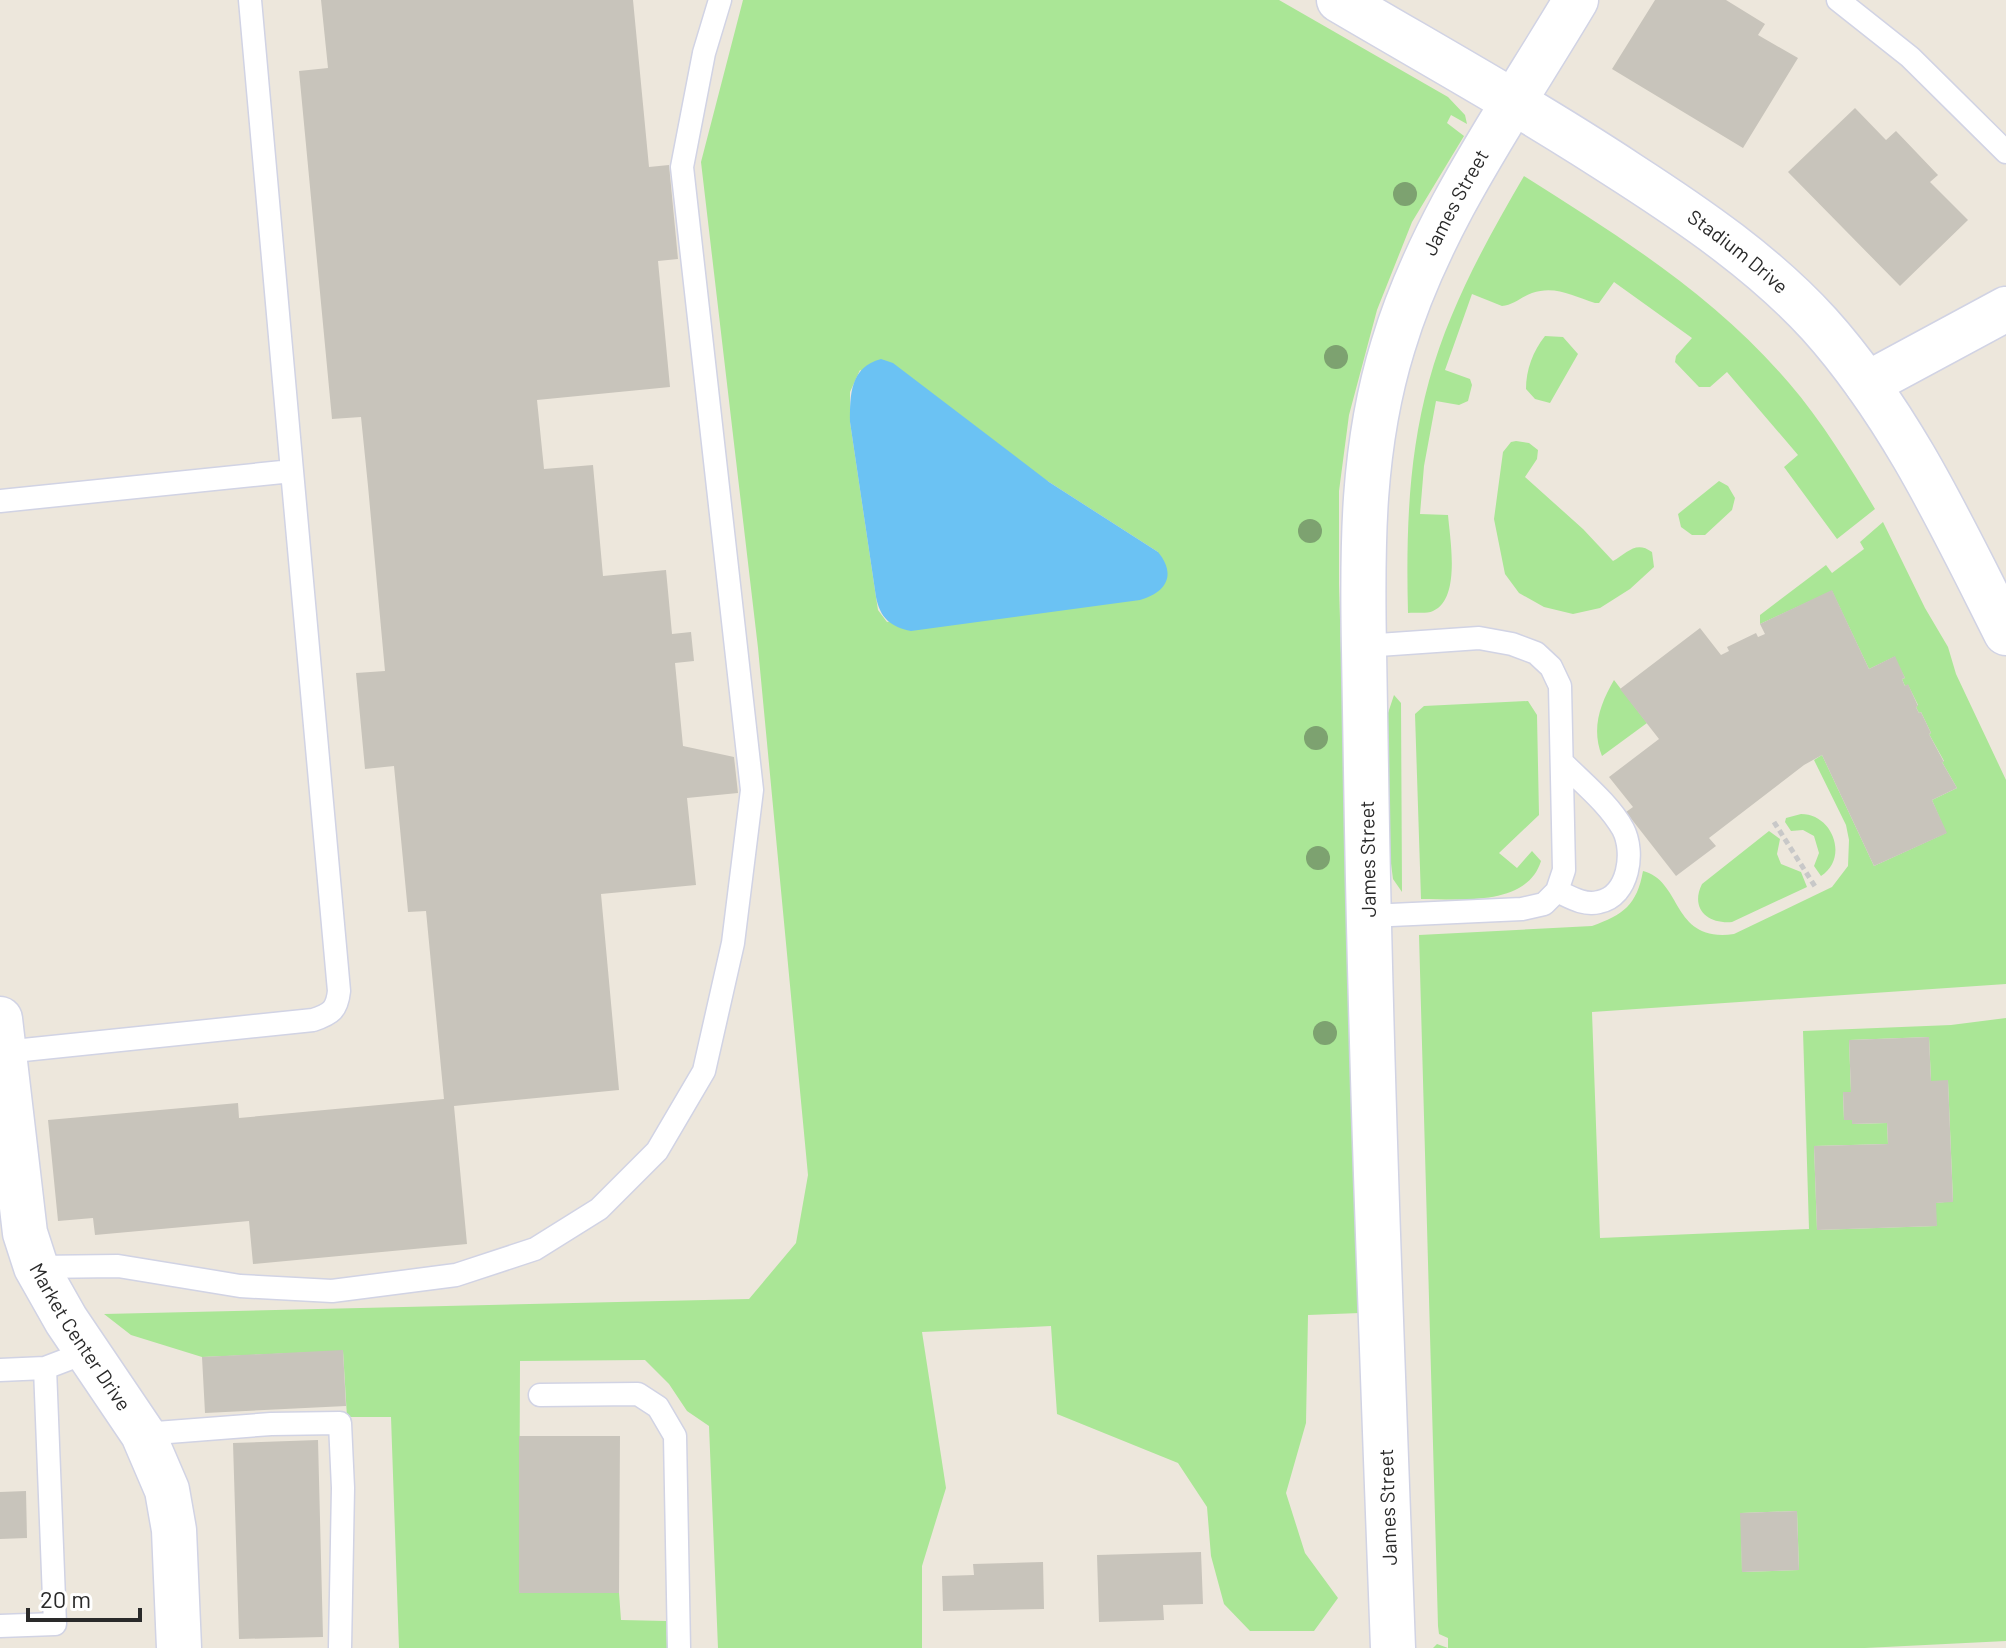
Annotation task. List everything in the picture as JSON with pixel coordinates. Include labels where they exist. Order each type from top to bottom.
[{"type":"street","name":"Stadium Drive","points":[[1339,0],[1515,103],[1703,223],[1771,276],[1819,324],[1867,384],[1935,493],[2006,633]]},
{"type":"street","name":"James Street","points":[[1393,1648],[1369,916],[1362,544],[1364,494],[1375,419],[1389,358],[1409,298],[1481,158],[1576,0]]},
{"type":"street","points":[[1867,384],[2006,309]]},
{"type":"street","name":"Market Center Drive","points":[[2,1036],[25,1233],[36,1267],[87,1352],[143,1434],[167,1490],[174,1530],[179,1648]]},
{"type":"lane","points":[[2,1036],[313,1020],[331,1015],[337,1006],[339,991],[250,0]]},
{"type":"lane","points":[[36,1267],[118,1266],[240,1286],[332,1291],[456,1275],[535,1249],[599,1209],[657,1151],[704,1071],[733,943],[752,790],[682,167],[704,53],[720,0]]},
{"type":"lane","points":[[1838,0],[1910,57],[2006,152]]},
{"type":"lane","points":[[0,501],[292,471]]},
{"type":"lane","points":[[1364,646],[1479,638],[1512,644],[1536,653],[1551,667],[1560,686],[1564,764],[1564,870],[1557,891],[1544,904],[1522,909],[1369,916]]},
{"type":"lane","points":[[1557,891],[1581,902],[1599,902],[1621,886],[1629,868],[1630,855],[1628,841],[1617,821],[1564,764]]},
{"type":"lane","points":[[0,1370],[45,1368],[87,1352]]},
{"type":"lane","points":[[0,1626],[55,1624],[45,1368]]},
{"type":"lane","points":[[540,1395],[638,1394],[658,1407],[675,1436],[679,1648]]},
{"type":"lane","points":[[143,1434],[271,1424],[340,1423],[343,1488],[340,1648]]},
{"type":"path","points":[[1774,822],[1816,888]]},
{"type":"green space","points":[[743,0],[1279,0],[1448,97],[1465,115],[1467,124],[1451,115],[1447,123],[1464,136],[1412,222],[1377,310],[1349,415],[1339,491],[1339,585],[1360,1313],[1308,1315],[1306,1423],[1286,1493],[1305,1553],[1338,1598],[1314,1631],[1250,1631],[1224,1604],[1211,1556],[1207,1507],[1178,1463],[1057,1414],[1051,1326],[922,1332],[946,1488],[922,1566],[922,1648],[718,1648],[709,1426],[687,1411],[669,1384],[645,1360],[520,1361],[519,1592],[619,1593],[621,1620],[666,1621],[667,1648],[399,1648],[391,1417],[347,1417],[343,1351],[202,1357],[131,1335],[104,1314],[749,1299],[796,1243],[808,1175],[758,648],[701,162]],"holes":[[[860,370],[1049,482],[1158,552],[887,622],[878,610],[850,422],[850,392]]]},
{"type":"green space","points":[[1524,176],[1664,269],[1730,322],[1801,397],[1835,444],[1875,509],[1837,539],[1784,467],[1798,455],[1727,372],[1710,387],[1699,387],[1675,362],[1676,356],[1692,338],[1614,282],[1599,303],[1548,290],[1532,293],[1502,306],[1472,294],[1445,370],[1470,379],[1472,385],[1468,401],[1459,405],[1436,401],[1424,466],[1420,514],[1448,515],[1451,582],[1442,604],[1433,611],[1408,613],[1410,496],[1417,438],[1429,381],[1458,301]]},
{"type":"green space","points":[[1545,336],[1563,337],[1578,354],[1550,403],[1535,399],[1526,389],[1531,361]]},
{"type":"green space","points":[[1511,442],[1529,443],[1538,450],[1537,459],[1525,477],[1583,529],[1613,561],[1636,547],[1652,552],[1654,567],[1630,589],[1600,608],[1573,614],[1544,607],[1519,593],[1505,574],[1494,519],[1503,452]]},
{"type":"green space","points":[[1719,481],[1728,486],[1735,498],[1732,510],[1705,535],[1692,535],[1681,527],[1678,514]]},
{"type":"green space","points":[[1883,522],[1925,608],[1948,647],[1956,674],[2006,780],[2006,984],[1592,1012],[1600,1238],[1809,1229],[1803,1031],[1951,1025],[2006,1018],[2006,1641],[1865,1648],[1448,1648],[1448,1638],[1439,1634],[1419,935],[1592,926],[1612,918],[1627,907],[1637,892],[1643,871],[1665,886],[1688,921],[1699,929],[1714,934],[1734,934],[1832,887],[1848,866],[1846,825],[1814,760],[1822,755],[1874,866],[1946,833],[1932,800],[1957,788],[1908,685],[1905,686],[1902,679],[1905,678],[1894,657],[1869,669],[1832,591],[1760,624],[1760,615],[1826,565],[1832,573],[1864,549],[1860,542]],"holes":[[[1929,1037],[1931,1081],[1948,1081],[1953,1201],[1936,1203],[1936,1226],[1817,1230],[1814,1146],[1888,1144],[1887,1123],[1852,1124],[1852,1120],[1844,1120],[1843,1093],[1851,1092],[1849,1040]],[[1797,1511],[1799,1570],[1742,1572],[1741,1513]]]},
{"type":"green space","points":[[1614,680],[1647,723],[1602,756],[1597,726]]},
{"type":"green space","points":[[1394,695],[1401,703],[1402,892],[1393,879],[1390,856],[1387,716]]},
{"type":"green space","points":[[1528,701],[1537,715],[1539,815],[1499,853],[1517,868],[1532,851],[1541,861],[1533,876],[1522,886],[1490,897],[1421,899],[1415,714],[1424,706]]},
{"type":"green space","points":[[1801,814],[1822,821],[1834,838],[1834,859],[1821,876],[1814,866],[1819,853],[1814,836],[1803,830],[1791,831],[1785,822],[1786,818]]},
{"type":"green space","points":[[1769,831],[1780,839],[1777,854],[1781,864],[1801,872],[1807,887],[1732,922],[1708,917],[1698,900],[1702,884]]},
{"type":"water","points":[[881,359],[893,363],[1049,482],[1158,552],[1168,575],[1162,588],[1140,600],[911,631],[888,620],[880,611],[876,597],[850,422],[854,383],[863,368]]},
{"type":"building","points":[[321,0],[633,0],[649,167],[669,165],[678,259],[658,261],[670,387],[537,400],[544,469],[593,465],[603,576],[666,570],[672,634],[691,632],[694,661],[675,663],[683,746],[734,757],[738,793],[687,798],[696,885],[601,894],[619,1090],[454,1106],[467,1244],[253,1264],[249,1221],[95,1235],[93,1218],[58,1221],[48,1120],[238,1103],[239,1118],[444,1099],[426,911],[408,912],[394,766],[365,769],[356,673],[385,671],[368,486],[361,417],[332,419],[299,71],[328,68]]},
{"type":"building","points":[[1655,0],[1726,0],[1765,24],[1758,35],[1798,58],[1743,148],[1612,69]]},
{"type":"building","points":[[1855,108],[1886,140],[1896,131],[1938,175],[1930,182],[1968,220],[1900,286],[1788,172]]},
{"type":"building","points":[[1832,590],[1869,669],[1895,656],[1905,678],[1902,679],[1905,686],[1908,684],[1916,707],[1957,788],[1932,800],[1947,833],[1874,866],[1822,755],[1804,765],[1709,838],[1716,846],[1676,876],[1626,812],[1633,807],[1609,777],[1659,739],[1620,689],[1700,628],[1721,655],[1729,651],[1727,647],[1756,633],[1758,637],[1765,634],[1760,624]]},
{"type":"building","points":[[1929,1037],[1931,1081],[1948,1080],[1953,1202],[1936,1203],[1937,1226],[1817,1230],[1814,1146],[1888,1144],[1887,1123],[1852,1124],[1852,1120],[1844,1120],[1843,1092],[1851,1092],[1849,1040]]},
{"type":"building","points":[[343,1350],[346,1406],[205,1413],[202,1357]]},
{"type":"building","points":[[519,1436],[620,1436],[619,1593],[519,1593]]},
{"type":"building","points":[[318,1440],[323,1637],[239,1639],[233,1443]]},
{"type":"building","points":[[26,1491],[27,1538],[0,1539],[0,1492]]},
{"type":"building","points":[[1797,1511],[1799,1570],[1742,1572],[1740,1513]]},
{"type":"building","points":[[1201,1552],[1203,1604],[1163,1605],[1164,1620],[1099,1622],[1097,1555]]},
{"type":"building","points":[[1043,1562],[1044,1609],[943,1611],[942,1576],[974,1575],[973,1564]]}]
